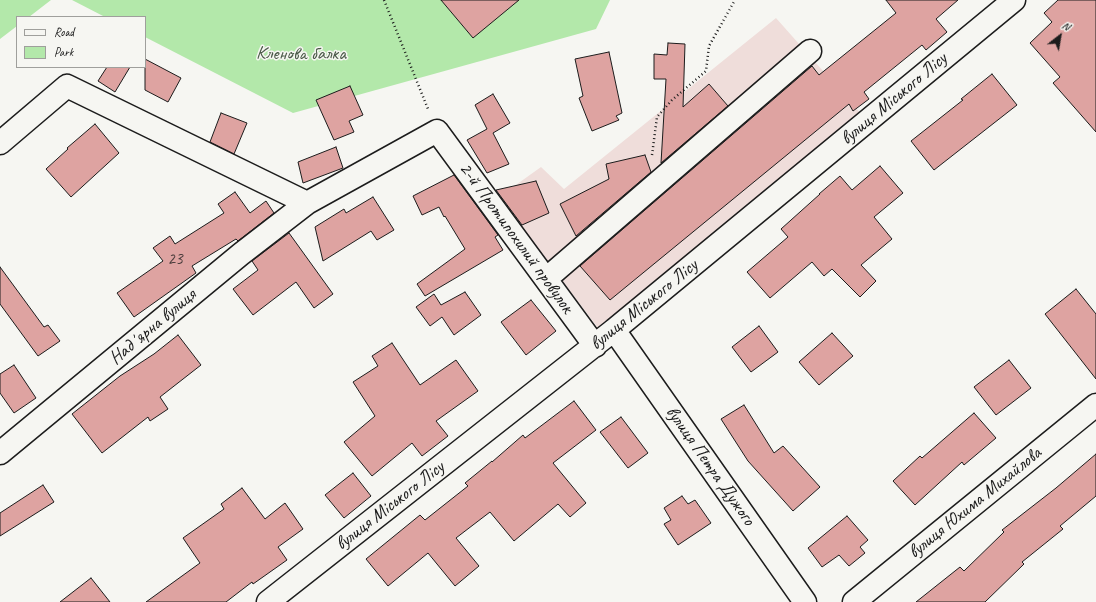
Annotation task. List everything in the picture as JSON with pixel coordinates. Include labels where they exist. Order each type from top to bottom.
[{"type":"street","name":"вулиця Міського Лісу","points":[[268,602],[595,346],[1014,0]]},
{"type":"street","points":[[546,279],[810,52]]},
{"type":"street","points":[[0,144],[67,86],[307,203]]},
{"type":"street","name":"Надʼярна вулиця","points":[[0,453],[242,254],[307,203],[437,131]]},
{"type":"street","name":"2-й Протипохилий провулок","points":[[437,131],[595,346]]},
{"type":"street","name":"вулиця Петра Дужого","points":[[614,330],[805,602]]},
{"type":"street","name":"вулиця Юхима Михайлова","points":[[854,602],[1096,405]]},
{"type":"path","points":[[384,0],[437,131]]},
{"type":"path","points":[[648,192],[657,117],[672,100],[706,71],[709,46],[735,0]]},
{"type":"shaded area","points":[[776,18],[863,116],[598,328],[499,197],[541,167],[564,189]]},
{"type":"green space","points":[[0,0],[51,0],[30,16],[16,16],[16,27],[0,39]]},
{"type":"green space","name":"Кленова балка","points":[[72,0],[610,0],[596,29],[293,113],[146,38],[146,16],[103,16]]},
{"type":"building","points":[[441,0],[519,0],[473,38]]},
{"type":"building","points":[[886,0],[958,0],[936,19],[947,32],[926,50],[922,45],[864,92],[869,99],[853,111],[849,104],[610,300],[580,266],[812,66],[819,75],[896,13]]},
{"type":"building","points":[[1058,0],[1096,0],[1096,132],[1053,83],[1060,77],[1030,43],[1052,22],[1044,13]]},
{"type":"building","points":[[668,43],[685,44],[683,107],[709,84],[728,106],[661,163],[666,79],[654,79],[654,54],[667,55]]},
{"type":"building","points":[[609,52],[622,113],[616,116],[619,120],[592,131],[579,98],[583,96],[575,59]]},
{"type":"building","points":[[146,60],[181,78],[168,102],[145,90]]},
{"type":"building","points":[[106,68],[129,68],[115,92],[98,81]]},
{"type":"building","points":[[992,74],[1017,105],[934,170],[911,141],[963,100],[961,99]]},
{"type":"building","points":[[350,86],[363,115],[349,121],[354,132],[334,140],[316,100]]},
{"type":"building","points":[[493,94],[510,123],[493,133],[509,164],[487,173],[467,140],[487,129],[475,105]]},
{"type":"building","points":[[221,113],[247,123],[234,154],[210,142]]},
{"type":"building","points":[[95,124],[119,153],[71,197],[46,169],[68,149],[67,148]]},
{"type":"building","points":[[336,147],[343,168],[303,183],[298,162]]},
{"type":"building","points":[[645,155],[651,172],[576,236],[560,204],[609,179],[606,164]]},
{"type":"building","points":[[880,166],[903,193],[874,217],[892,239],[861,265],[876,281],[860,297],[832,269],[824,276],[812,262],[770,298],[747,272],[788,237],[781,229],[840,176],[852,190]]},
{"type":"building","points":[[454,175],[498,235],[495,237],[503,250],[425,296],[417,284],[465,249],[439,207],[422,215],[413,196]]},
{"type":"building","points":[[536,181],[549,213],[522,225],[496,190]]},
{"type":"building","points":[[235,192],[250,213],[266,201],[274,213],[238,241],[236,239],[192,266],[196,273],[134,317],[117,293],[163,261],[153,248],[170,236],[175,244],[224,213],[218,204]]},
{"type":"building","points":[[373,197],[394,230],[377,240],[371,231],[323,261],[315,227],[344,209],[346,213]]},
{"type":"building","points":[[289,233],[333,294],[314,308],[296,282],[253,315],[233,289],[258,270],[252,261]]},
{"type":"building","points":[[0,267],[44,327],[48,325],[60,341],[38,356],[0,304]]},
{"type":"building","points":[[1076,289],[1096,314],[1096,379],[1045,314]]},
{"type":"building","points":[[465,292],[481,315],[454,335],[442,317],[430,326],[416,307],[434,294],[441,305]]},
{"type":"building","points":[[531,300],[556,331],[526,355],[501,322]]},
{"type":"building","points":[[759,326],[778,352],[751,372],[732,347]]},
{"type":"building","points":[[832,333],[853,356],[819,385],[799,362]]},
{"type":"building","points":[[178,335],[201,365],[160,397],[168,409],[150,421],[148,417],[102,453],[72,414],[120,376],[154,354]]},
{"type":"building","points":[[392,343],[420,385],[456,360],[478,391],[436,421],[448,436],[422,456],[412,443],[372,476],[344,442],[375,416],[353,382],[378,366],[372,356]]},
{"type":"building","points":[[1009,360],[1031,388],[996,415],[974,387]]},
{"type":"building","points":[[14,365],[36,398],[14,413],[0,393],[0,374]]},
{"type":"building","points":[[574,401],[596,430],[553,463],[586,503],[570,517],[558,504],[514,541],[490,512],[456,538],[479,566],[455,586],[428,553],[388,586],[366,559],[420,515],[425,520],[468,486],[465,483],[523,435],[525,438]]},
{"type":"building","points":[[744,405],[774,453],[783,446],[820,487],[793,511],[748,461],[721,419]]},
{"type":"building","points":[[974,413],[996,438],[964,465],[962,462],[915,505],[893,481],[920,456],[922,458]]},
{"type":"building","points":[[621,417],[648,453],[628,468],[600,432]]},
{"type":"building","points":[[1096,454],[1096,496],[1060,526],[1063,529],[1022,562],[1024,564],[985,602],[916,602],[960,567],[964,571],[1004,532],[1002,530],[1056,488]]},
{"type":"building","points":[[353,473],[371,496],[344,518],[325,495]]},
{"type":"building","points":[[43,485],[54,502],[0,536],[0,513]]},
{"type":"building","points":[[242,488],[265,519],[285,503],[303,529],[278,547],[287,560],[253,584],[252,582],[226,602],[146,602],[200,563],[183,538],[224,509],[221,504]]},
{"type":"building","points":[[682,496],[688,504],[695,500],[711,523],[678,545],[664,524],[671,520],[664,508]]},
{"type":"building","points":[[847,516],[868,540],[860,547],[865,553],[849,566],[839,555],[822,567],[808,548]]},
{"type":"building","points":[[91,578],[110,602],[60,602]]}]
